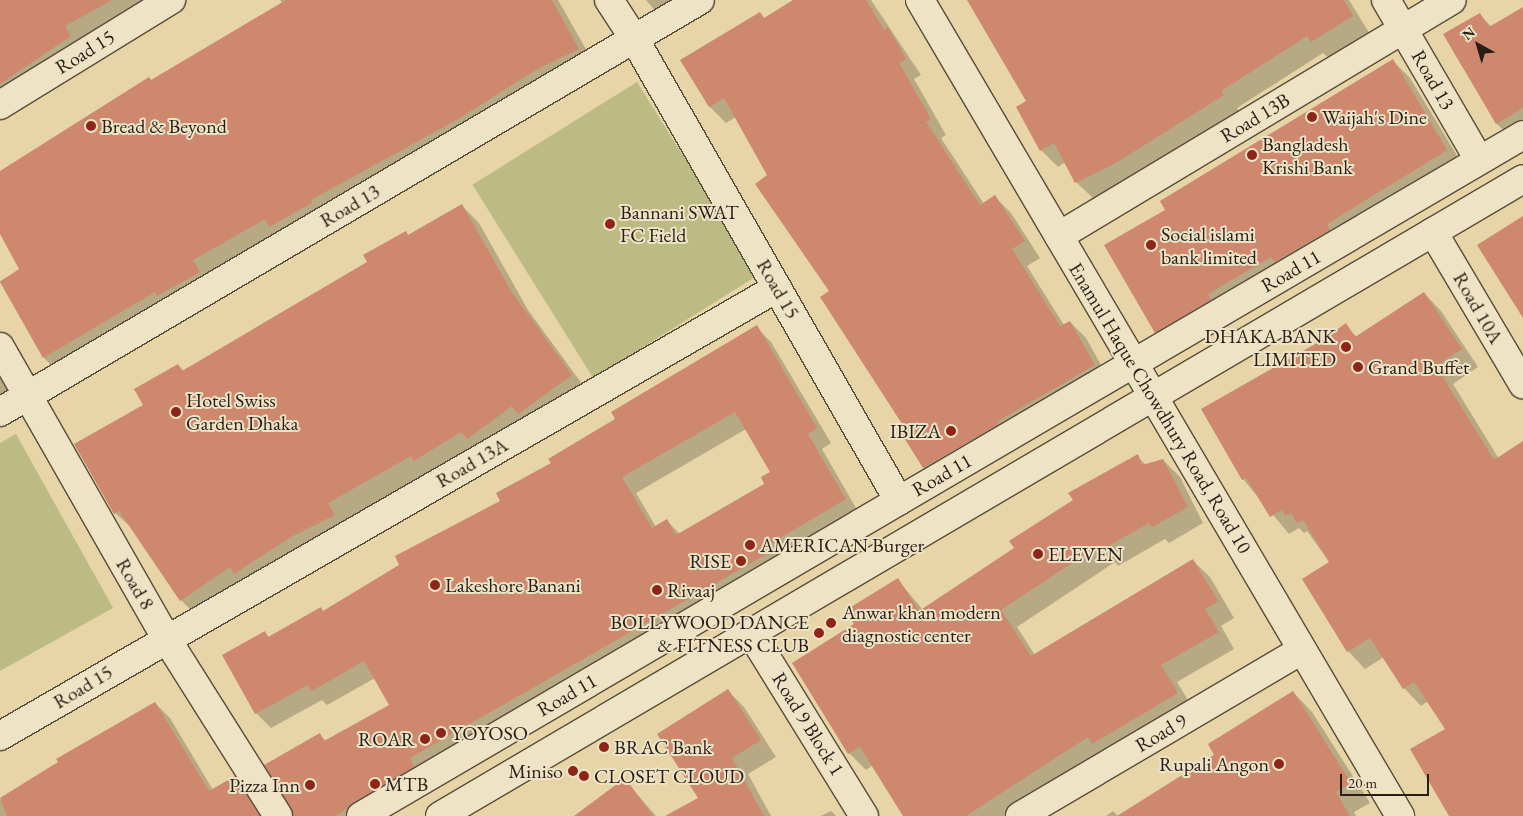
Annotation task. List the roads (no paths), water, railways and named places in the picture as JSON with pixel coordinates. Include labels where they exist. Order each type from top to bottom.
[{"type":"street","name":"Road 15","points":[[0,105],[171,0]]},
{"type":"street","name":"Road 15","points":[[609,0],[635,40],[899,501]]},
{"type":"street","name":"Road 13","points":[[0,412],[635,40],[700,0]]},
{"type":"street","name":"Enamul Haque Chowdhury Road, Road 10","points":[[920,0],[1400,816]]},
{"type":"street","name":"Road 13","points":[[1386,0],[1479,160]]},
{"type":"street","name":"Road 13B","points":[[1058,236],[1404,30],[1451,0]]},
{"type":"street","name":"Road 11","points":[[361,816],[1523,135]]},
{"type":"street","name":"Road 11","points":[[440,816],[1523,179]]},
{"type":"street","name":"Road 10A","points":[[1433,232],[1523,384]]},
{"type":"street","name":"Road 13A","points":[[166,638],[777,288]]},
{"type":"street","name":"Road 8","points":[[0,347],[166,638],[278,816]]},
{"type":"street","name":"Road 9 Block 1","points":[[751,633],[864,816]]},
{"type":"street","name":"Road 15","points":[[0,736],[166,638]]},
{"type":"street","name":"Road 9","points":[[1020,816],[1302,650]]},
{"type":"place","name":"Waijah's Dine","points":[[1312,117]]},
{"type":"place","name":"Bread & Beyond","points":[[91,126]]},
{"type":"place","name":"Bangladesh Krishi Bank","points":[[1252,155]]},
{"type":"place","name":"Bannani SWAT FC Field","points":[[610,224]]},
{"type":"place","name":"Social islami bank limited","points":[[1151,245]]},
{"type":"place","name":"DHAKA BANK LIMITED","points":[[1346,347]]},
{"type":"place","name":"Grand Buffet","points":[[1358,367]]},
{"type":"place","name":"Hotel Swiss Garden Dhaka","points":[[176,412]]},
{"type":"place","name":"IBIZA","points":[[951,431]]},
{"type":"place","name":"AMERICAN Burger","points":[[750,545]]},
{"type":"place","name":"ELEVEN","points":[[1038,554]]},
{"type":"place","name":"RISE","points":[[741,561]]},
{"type":"place","name":"Lakeshore Banani","points":[[435,585]]},
{"type":"place","name":"Rivaaj","points":[[657,590]]},
{"type":"place","name":"Anwar khan modern diagnostic center","points":[[831,623]]},
{"type":"place","name":"BOLLYWOOD DANCE & FITNESS CLUB","points":[[819,633]]},
{"type":"place","name":"YOYOSO","points":[[441,733]]},
{"type":"place","name":"ROAR","points":[[425,739]]},
{"type":"place","name":"BRAC Bank","points":[[604,747]]},
{"type":"place","name":"Rupali Angon","points":[[1279,764]]},
{"type":"place","name":"Miniso","points":[[573,771]]},
{"type":"place","name":"CLOSET CLOUD","points":[[584,776]]},
{"type":"place","name":"MTB","points":[[375,784]]},
{"type":"place","name":"Pizza Inn","points":[[310,785]]}]
